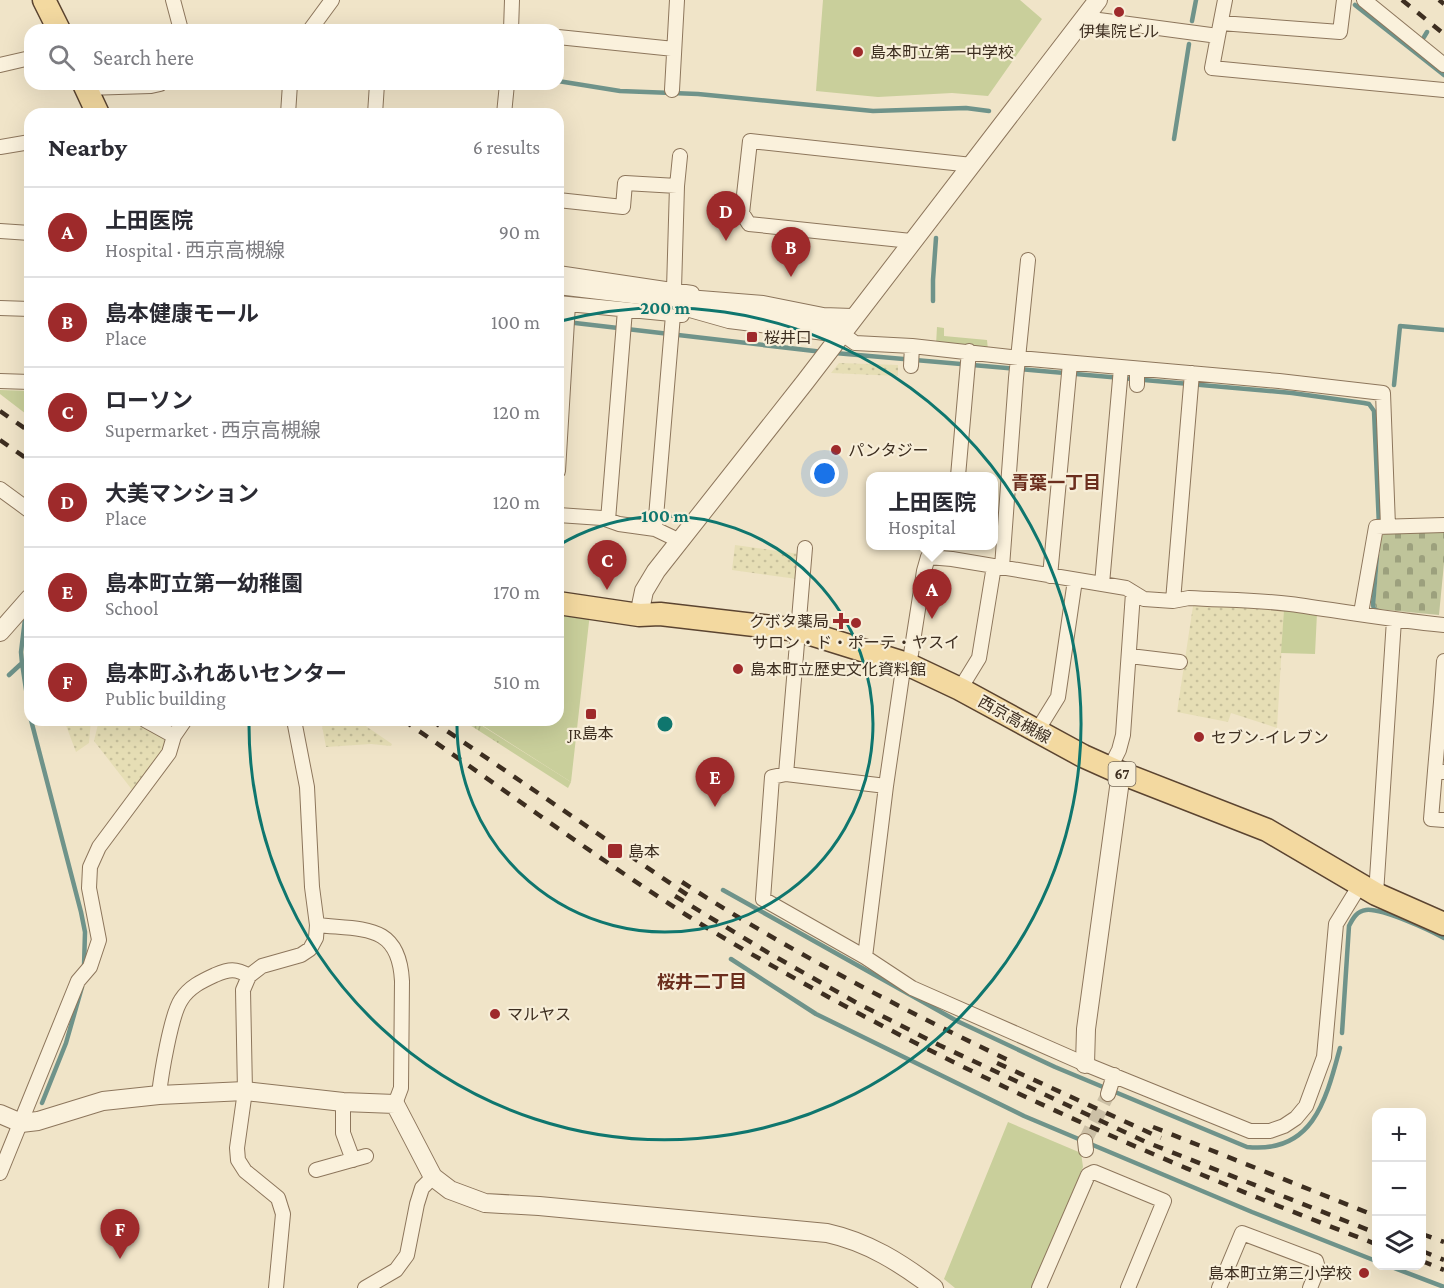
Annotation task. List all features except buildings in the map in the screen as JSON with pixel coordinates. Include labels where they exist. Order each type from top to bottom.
[{"type":"main road","points":[[44,0],[56,24]]},
{"type":"main road","points":[[87,90],[95,108]]},
{"type":"main road","name":"西京高槻線","points":[[564,604],[639,615],[660,614],[798,630],[907,664],[960,689],[1116,771],[1267,830],[1368,889],[1444,924]]},
{"type":"street","points":[[173,0],[179,24]]},
{"type":"street","points":[[314,24],[332,0]]},
{"type":"street","points":[[511,24],[512,0]]},
{"type":"street","points":[[672,90],[677,0]]},
{"type":"street","points":[[639,615],[644,591],[649,581],[1098,0]]},
{"type":"street","points":[[1225,0],[1212,68],[1444,90]]},
{"type":"street","points":[[1084,18],[1220,29],[1340,32],[1344,0]]},
{"type":"street","points":[[1364,0],[1444,65]]},
{"type":"street","points":[[564,38],[674,49]]},
{"type":"street","points":[[0,65],[24,59]]},
{"type":"street","points":[[288,108],[290,90]]},
{"type":"street","points":[[375,108],[377,90]]},
{"type":"street","points":[[505,108],[506,90]]},
{"type":"street","points":[[912,241],[749,224],[742,213],[750,141],[972,165]]},
{"type":"street","points":[[0,147],[24,143]]},
{"type":"street","points":[[674,289],[680,156]]},
{"type":"street","points":[[564,201],[623,207],[626,183],[678,186]]},
{"type":"street","points":[[0,231],[24,233]]},
{"type":"street","points":[[960,689],[979,658],[998,567],[1028,260]]},
{"type":"street","points":[[564,274],[674,289],[733,310]]},
{"type":"street","points":[[564,286],[649,296],[733,310],[841,333],[855,343],[912,355],[968,354],[1121,369],[1143,375],[1192,373],[1383,393],[1383,526],[1361,613]]},
{"type":"street","points":[[564,303],[673,315],[763,305],[823,317],[852,318]]},
{"type":"street","points":[[0,308],[24,309]]},
{"type":"street","points":[[608,520],[625,310]]},
{"type":"street","points":[[655,529],[673,315]]},
{"type":"street","points":[[958,472],[968,354]]},
{"type":"street","points":[[1050,576],[1070,364]]},
{"type":"street","points":[[1102,584],[1121,369]]},
{"type":"street","points":[[1173,601],[1192,373]]},
{"type":"street","points":[[0,381],[24,382]]},
{"type":"street","points":[[0,489],[24,507]]},
{"type":"street","points":[[564,515],[602,518],[619,524],[655,529],[680,541]]},
{"type":"street","points":[[1383,526],[1444,525]]},
{"type":"street","points":[[786,774],[805,548]]},
{"type":"street","points":[[864,957],[902,676],[911,654],[928,557],[952,552],[998,567],[1126,588],[1144,599],[1173,601],[1189,598],[1278,603],[1444,625]]},
{"type":"street","points":[[1038,731],[1058,697],[1075,580]]},
{"type":"street","points":[[1085,1064],[1086,1029],[1116,771],[1123,735],[1133,593]]},
{"type":"street","points":[[0,632],[24,605]]},
{"type":"street","points":[[886,786],[786,774],[772,777],[763,899],[864,957],[912,988],[1085,1064],[1250,1131],[1270,1131],[1296,1118],[1306,1106],[1324,1057],[1336,924],[1368,889],[1394,620]]},
{"type":"street","points":[[1130,656],[1180,662]]},
{"type":"street","points":[[1444,661],[1439,771],[1431,819],[1444,820]]},
{"type":"street","points":[[156,726],[174,736]]},
{"type":"street","points":[[0,1173],[99,940],[89,888],[90,867],[99,847],[169,753],[174,736],[181,726]]},
{"type":"street","points":[[276,1288],[283,1214],[278,1198],[245,1171],[238,1160],[237,1148],[244,1091],[243,990],[249,976],[262,966],[301,955],[310,949],[316,938],[307,787],[295,726]]},
{"type":"street","points":[[317,925],[376,932],[386,938],[397,951],[402,965],[401,1088],[395,1104],[433,1177],[450,1190],[485,1203],[827,1233],[851,1239],[882,1253],[934,1288]]},
{"type":"street","points":[[159,1095],[180,1001],[191,988],[230,969],[239,970],[249,976]]},
{"type":"street","points":[[1108,1094],[1114,1075]]},
{"type":"street","points":[[0,1114],[21,1124],[103,1101],[159,1095],[244,1091],[343,1102],[395,1104]]},
{"type":"street","points":[[316,1170],[359,1158],[343,1133],[343,1102]]},
{"type":"street","points":[[1043,1286],[1088,1175],[1094,1172],[1164,1201],[1128,1288]]},
{"type":"street","points":[[365,1288],[396,1269],[407,1255],[422,1188],[433,1177]]},
{"type":"street","points":[[1219,1288],[1242,1233],[1316,1261],[1318,1268],[1310,1288]]},
{"type":"shaded area","points":[[839,363],[898,365],[898,376],[831,373]]},
{"type":"shaded area","points":[[735,545],[800,554],[797,579],[732,570]]},
{"type":"shaded area","points":[[1193,606],[1284,609],[1277,728],[1231,713],[1228,722],[1177,712]]},
{"type":"shaded area","points":[[66,726],[90,726],[89,743],[76,752]]},
{"type":"shaded area","points":[[98,726],[149,726],[159,732],[166,743],[165,748],[133,791],[94,741]]},
{"type":"shaded area","points":[[322,726],[366,726],[392,744],[391,746],[371,744],[326,747]]},
{"type":"green space","points":[[823,0],[1020,0],[1042,19],[988,96],[952,93],[878,97],[816,91]]},
{"type":"green space","points":[[937,327],[944,328],[944,336],[987,340],[988,350],[936,345]]},
{"type":"green space","points":[[0,390],[24,391],[24,412],[0,394]]},
{"type":"green space","points":[[1444,529],[1444,563],[1439,615],[1377,609],[1375,605],[1381,536],[1391,530]]},
{"type":"green space","points":[[1284,609],[1317,613],[1315,654],[1281,653]]},
{"type":"green space","points":[[564,611],[590,613],[571,782],[483,726],[564,726]]},
{"type":"green space","points":[[471,726],[482,726],[571,782],[568,788]]},
{"type":"green space","points":[[1008,1122],[1081,1153],[1083,1167],[1032,1288],[955,1288],[944,1279]]},
{"type":"waterway","points":[[1192,21],[1196,0]]},
{"type":"waterway","points":[[1355,5],[1444,75]]},
{"type":"waterway","points":[[1424,37],[1427,32]]},
{"type":"waterway","points":[[1174,139],[1189,44]]},
{"type":"waterway","points":[[564,82],[620,91],[698,94],[873,111],[966,108],[989,111]]},
{"type":"waterway","points":[[933,301],[936,238]]},
{"type":"waterway","points":[[564,322],[823,352]]},
{"type":"waterway","points":[[1394,385],[1400,326],[1444,330]]},
{"type":"waterway","points":[[835,353],[1292,393],[1369,404],[1374,411],[1379,526]]},
{"type":"waterway","points":[[1377,555],[1373,605],[1374,609],[1380,612]]},
{"type":"waterway","points":[[9,675],[22,663],[24,627]]},
{"type":"waterway","points":[[22,663],[24,676]]},
{"type":"waterway","points":[[33,726],[81,912],[85,932],[84,967]]},
{"type":"waterway","points":[[723,890],[957,1021],[1055,1067],[1247,1147],[1269,1147],[1287,1142],[1302,1132],[1313,1120],[1322,1104],[1340,1048]]},
{"type":"waterway","points":[[1342,1033],[1349,926],[1358,913],[1366,910],[1383,912],[1444,938]]},
{"type":"waterway","points":[[731,959],[816,1014],[1024,1116],[1252,1212],[1372,1259]]},
{"type":"waterway","points":[[42,1103],[66,1043],[82,987]]},
{"type":"waterway","points":[[1399,1270],[1444,1287]]},
{"type":"tunnel","points":[[1085,1141],[1108,1094]]},
{"type":"railway","points":[[1402,0],[1444,34]]},
{"type":"railway","points":[[1439,0],[1444,4]]},
{"type":"railway","points":[[0,411],[24,428]]},
{"type":"railway","points":[[0,440],[24,457]]},
{"type":"railway","points":[[412,726],[580,844],[688,916],[823,994],[958,1064],[1095,1129],[1305,1217],[1372,1242]]},
{"type":"railway","points":[[440,726],[689,896]]},
{"type":"railway","points":[[682,882],[844,977],[1012,1062]]},
{"type":"railway","points":[[675,896],[857,1003],[939,1045],[1146,1142],[1372,1231]]},
{"type":"railway","points":[[997,1063],[1161,1138]]},
{"type":"railway","points":[[1153,1127],[1372,1214]]},
{"type":"railway","points":[[1426,1235],[1444,1242]]},
{"type":"railway","points":[[1426,1253],[1444,1260]]},
{"type":"railway","points":[[1426,1263],[1444,1270]]},
{"type":"place","name":"伊集院ビル","points":[[1119,12]]},
{"type":"place","name":"島本町立第一中学校","points":[[858,52]]},
{"type":"place","name":"大美マンション","points":[[726,241]]},
{"type":"place","name":"島本健康モール","points":[[791,277]]},
{"type":"place","name":"桜井口","points":[[752,337]]},
{"type":"place","name":"パンタジー","points":[[836,450]]},
{"type":"place","name":"ローソン","points":[[607,590]]},
{"type":"place","name":"上田医院","points":[[932,619]]},
{"type":"place","name":"クボタ薬局","points":[[841,621]]},
{"type":"place","name":"サロン・ド・ポーテ・ヤスイ","points":[[856,623]]},
{"type":"place","name":"島本町立歴史文化資料館","points":[[738,669]]},
{"type":"place","name":"JR島本","points":[[591,714]]},
{"type":"place","name":"セブン-イレブン","points":[[1199,737]]},
{"type":"place","name":"島本町立第一幼稚園","points":[[715,807]]},
{"type":"place","name":"島本","points":[[615,851]]},
{"type":"place","name":"マルヤス","points":[[495,1014]]},
{"type":"place","name":"島本町ふれあいセンター","points":[[120,1259]]},
{"type":"place","name":"島本町立第三小学校","points":[[1364,1273]]},
{"type":"district","name":"青葉一丁目","points":[[1056,483]]},
{"type":"district","name":"桜井二丁目","points":[[702,982]]}]
